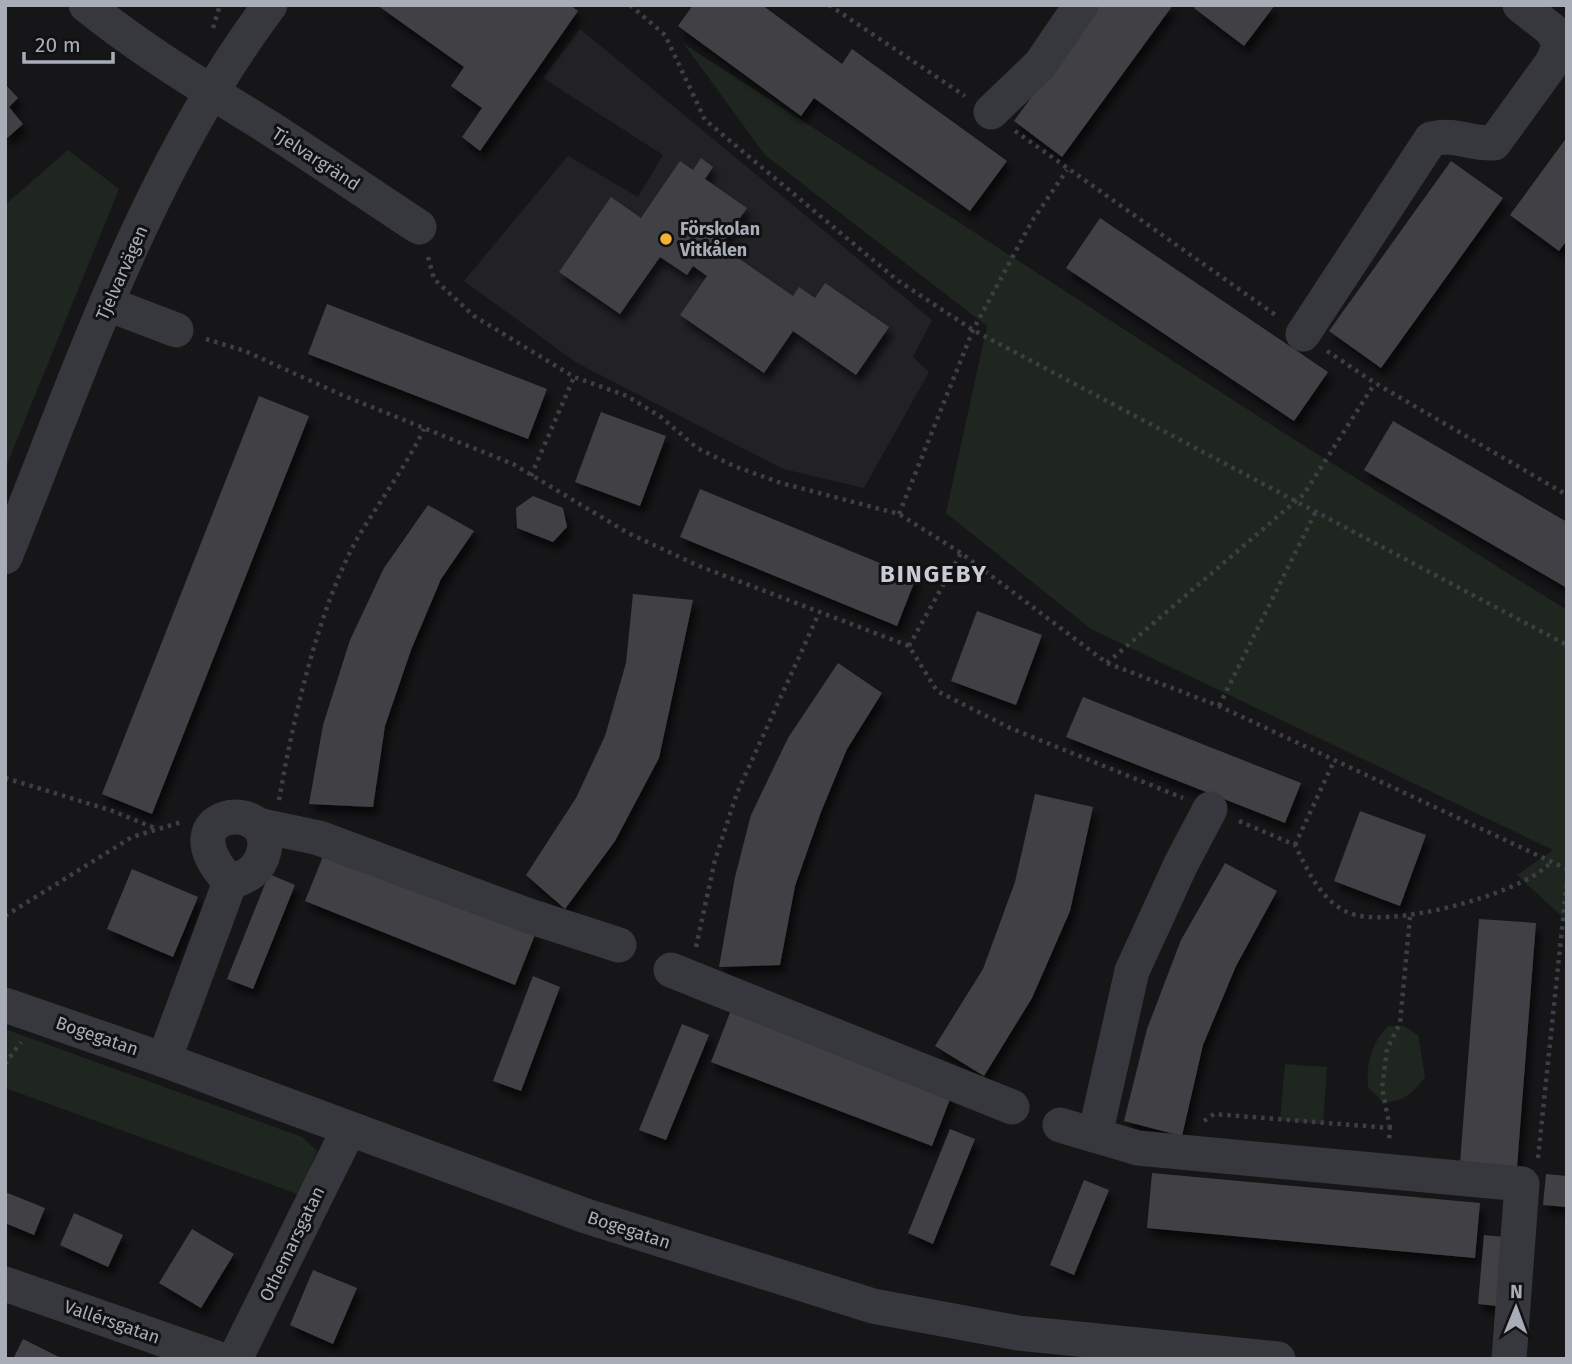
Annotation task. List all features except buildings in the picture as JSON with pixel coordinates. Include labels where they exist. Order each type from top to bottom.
[{"type":"street","name":"Tjelvargränd","points":[[86,5],[133,43],[419,227]]},
{"type":"street","name":"Tjelvarvägen","points":[[5,557],[108,304],[178,152],[242,42],[270,5]]},
{"type":"street","points":[[991,112],[1040,65],[1081,5]]},
{"type":"street","points":[[1303,334],[1431,139],[1452,134],[1474,144],[1494,143],[1552,63],[1560,46],[1552,30],[1520,5]]},
{"type":"street","points":[[108,304],[176,330]]},
{"type":"street","points":[[1095,1135],[1132,971],[1181,864],[1210,809]]},
{"type":"street","points":[[230,882],[209,856],[207,843],[212,827],[223,817],[242,817],[266,826],[319,838],[529,916],[619,945]]},
{"type":"street","points":[[230,882],[247,877],[262,861],[266,826]]},
{"type":"street","points":[[164,1060],[230,882]]},
{"type":"street","points":[[681,972],[1012,1107]]},
{"type":"street","name":"Bogegatan","points":[[5,1005],[164,1060],[586,1216],[873,1306],[931,1319],[1018,1333],[1278,1359]]},
{"type":"street","points":[[1060,1125],[1138,1148],[1522,1184],[1509,1359]]},
{"type":"street","name":"Othemarsgatan","points":[[235,1359],[349,1129]]},
{"type":"street","name":"Vallérsgatan","points":[[5,1284],[219,1359]]},
{"type":"path","points":[[630,5],[665,35],[705,120],[897,280],[973,331],[1567,645]]},
{"type":"path","points":[[829,5],[991,112],[1067,170],[1375,383],[1567,495]]},
{"type":"path","points":[[899,514],[973,331],[1032,221],[1067,170]]},
{"type":"path","points":[[419,227],[434,279],[474,316],[574,377],[627,396],[661,417],[697,448],[734,466],[781,483],[899,514],[961,553],[1107,663],[1219,706],[1549,864],[1567,869]]},
{"type":"path","points":[[176,330],[245,351],[424,429],[513,464],[628,533],[699,566],[909,646],[937,691],[964,706],[1087,760],[1295,845],[1312,879],[1336,906],[1362,918],[1410,917],[1525,881],[1538,876],[1549,864]]},
{"type":"path","points":[[531,476],[574,377]]},
{"type":"path","points":[[1107,663],[1310,484],[1375,383]]},
{"type":"path","points":[[266,826],[329,599],[357,540],[411,457],[424,429]]},
{"type":"path","points":[[1219,706],[1315,513]]},
{"type":"path","points":[[909,646],[961,553]]},
{"type":"path","points":[[681,972],[737,793],[819,613]]},
{"type":"path","points":[[1295,845],[1334,761]]},
{"type":"path","points":[[5,778],[99,806],[157,829]]},
{"type":"path","points":[[5,916],[132,837],[177,822],[223,817]]},
{"type":"path","points":[[1522,1184],[1533,1182],[1537,1170],[1563,891],[1567,881]]},
{"type":"path","points":[[1390,1128],[1382,1088],[1387,1049],[1400,1023],[1408,962],[1410,917]]},
{"type":"shaded area","name":"Förskolan Vitkålen","points":[[580,29],[932,320],[913,357],[929,372],[864,488],[783,469],[577,363],[464,281],[568,156],[638,197],[663,155],[543,78]]},
{"type":"shaded area","points":[[684,44],[1287,435],[1567,610],[1567,921],[1517,875],[1553,850],[1091,629],[946,513],[987,326],[765,155]]},
{"type":"shaded area","points":[[68,150],[119,189],[5,469],[5,205]]},
{"type":"shaded area","points":[[1388,1026],[1404,1026],[1418,1035],[1425,1077],[1407,1096],[1396,1101],[1383,1102],[1368,1087],[1368,1070],[1377,1040]]},
{"type":"shaded area","points":[[5,1029],[302,1137],[317,1151],[300,1195],[5,1088]]},
{"type":"shaded area","points":[[1285,1064],[1327,1067],[1323,1124],[1280,1120]]},
{"type":"place","name":"Förskolan Vitkålen","points":[[666,239]]},
{"type":"district","name":"BINGEBY","points":[[934,574]]}]
